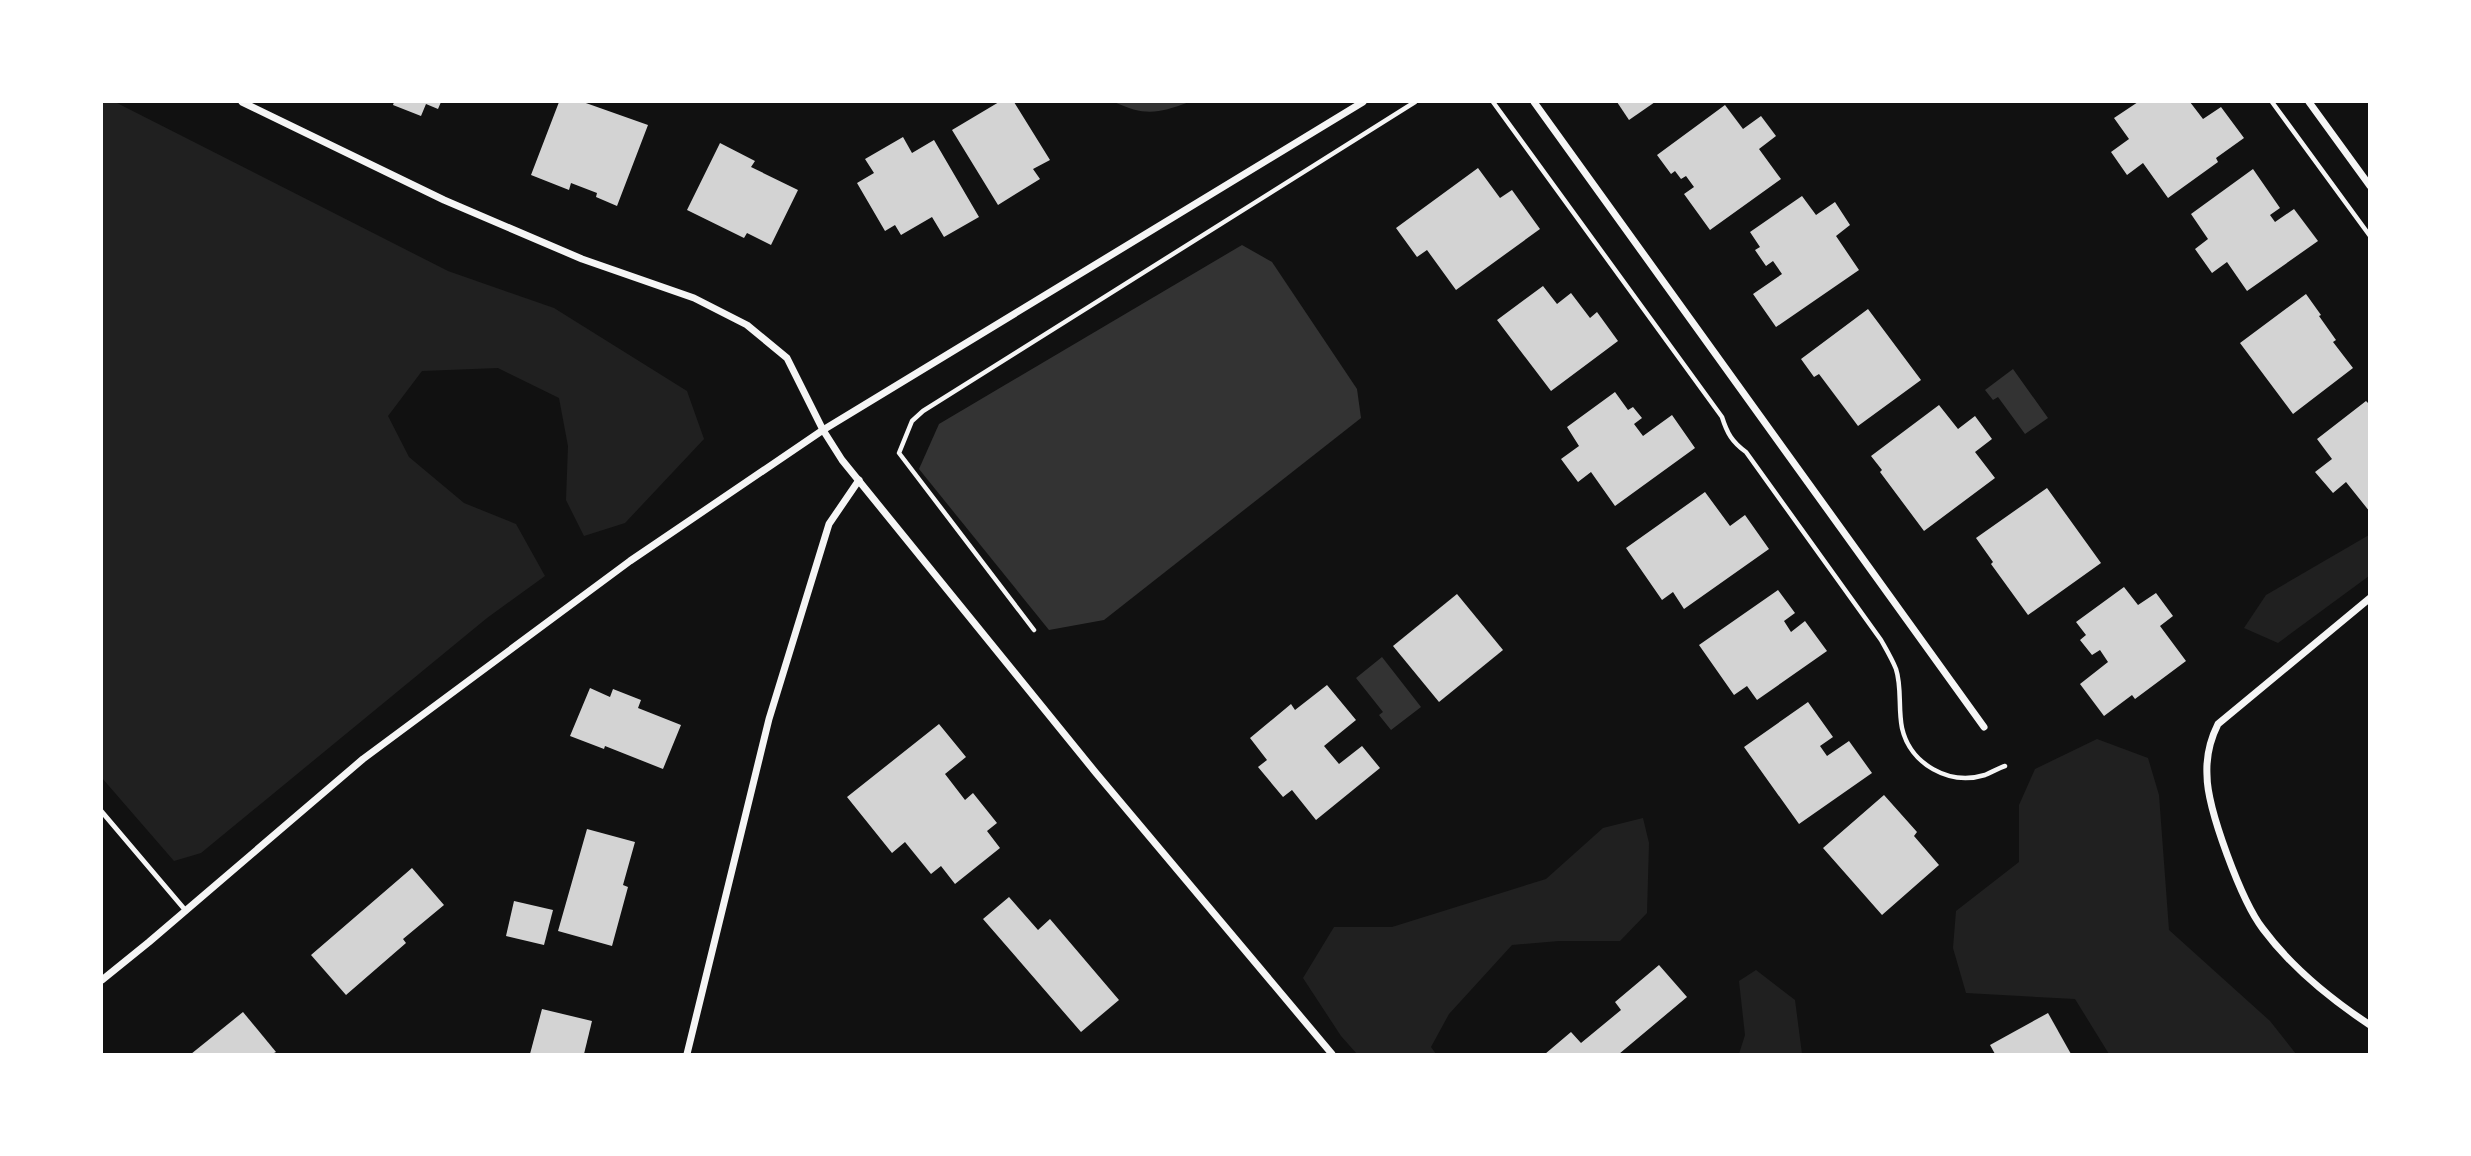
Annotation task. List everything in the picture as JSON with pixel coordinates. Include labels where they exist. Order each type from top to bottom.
[{"type":"street","points":[[242,102],[444,200],[582,259],[694,298],[747,325],[787,358],[823,430],[842,460],[1096,773],[1332,1055]]},
{"type":"street","points":[[102,980],[363,759],[630,561],[823,430],[1363,102]]},
{"type":"street","points":[[1534,102],[1984,727]]},
{"type":"street","points":[[2309,102],[2370,186]]},
{"type":"street","points":[[687,1055],[769,719],[828,524],[859,480]]},
{"type":"street","points":[[2370,598],[2218,724],[2209,741],[2207,775],[2209,794],[2223,841],[2247,905],[2262,928],[2300,973],[2370,1025]]},
{"type":"lane","points":[[102,813],[186,911]]},
{"type":"path","points":[[1034,630],[899,453],[912,421],[923,411],[1415,102]]},
{"type":"path","points":[[1493,102],[1722,417],[1728,435],[1735,445],[1746,452],[1881,640],[1897,670],[1901,726],[1908,746],[1921,762],[1939,772],[1956,777],[1984,775],[2005,766]]},
{"type":"path","points":[[2272,102],[2370,236]]},
{"type":"shaded area","points":[[102,102],[115,102],[448,271],[554,308],[687,391],[704,439],[625,523],[584,536],[566,500],[568,446],[559,398],[498,368],[422,371],[388,416],[409,457],[464,503],[516,524],[545,576],[487,618],[201,853],[174,861],[102,778]]},
{"type":"shaded area","points":[[1114,102],[1189,102],[1151,112],[1134,110]]},
{"type":"shaded area","points":[[1242,245],[1272,262],[1357,389],[1361,418],[1104,620],[1049,630],[919,469],[939,424]]},
{"type":"shaded area","points":[[2013,369],[2048,418],[2025,434],[1998,397],[1993,400],[1985,390]]},
{"type":"shaded area","points":[[2369,535],[2369,576],[2278,643],[2244,628],[2266,595]]},
{"type":"shaded area","points":[[1382,657],[1421,707],[1391,730],[1379,715],[1383,712],[1356,678]]},
{"type":"shaded area","points":[[2097,739],[2148,758],[2159,795],[2169,930],[2270,1021],[2296,1054],[2109,1054],[2075,999],[1966,993],[1953,948],[1956,911],[2019,862],[2019,805],[2035,769]]},
{"type":"shaded area","points":[[1643,818],[1649,843],[1647,913],[1620,941],[1559,941],[1512,945],[1449,1014],[1431,1047],[1436,1054],[1357,1054],[1341,1036],[1303,978],[1334,927],[1392,927],[1546,879],[1603,828]]},
{"type":"shaded area","points":[[1756,970],[1795,1000],[1802,1054],[1739,1054],[1745,1035],[1739,981]]},
{"type":"building","points":[[394,102],[441,102],[438,109],[426,104],[421,116],[393,105]]},
{"type":"building","points":[[559,102],[583,102],[648,125],[617,206],[596,197],[597,193],[571,183],[569,190],[531,175]]},
{"type":"building","points":[[999,102],[1014,102],[1050,160],[1033,169],[1040,179],[998,205],[952,130]]},
{"type":"building","points":[[1617,102],[1655,102],[1629,120]]},
{"type":"building","points":[[2138,102],[2190,102],[2203,119],[2221,107],[2244,138],[2216,158],[2218,162],[2168,198],[2143,163],[2127,175],[2111,152],[2129,139],[2114,118]]},
{"type":"building","points":[[1725,105],[1743,129],[1761,116],[1776,136],[1759,149],[1781,179],[1710,230],[1684,194],[1694,187],[1686,176],[1681,179],[1675,171],[1671,174],[1657,155]]},
{"type":"building","points":[[903,137],[912,153],[934,140],[979,217],[944,237],[932,217],[901,235],[895,225],[885,231],[857,183],[874,173],[865,159]]},
{"type":"building","points":[[720,143],[755,161],[751,167],[798,190],[771,245],[747,233],[744,238],[687,210]]},
{"type":"building","points":[[1478,168],[1500,198],[1512,190],[1540,229],[1456,290],[1427,250],[1417,257],[1396,228]]},
{"type":"building","points":[[2253,169],[2280,208],[2270,215],[2275,222],[2294,209],[2318,241],[2247,291],[2227,262],[2212,273],[2195,249],[2208,239],[2191,214]]},
{"type":"building","points":[[1802,196],[1816,215],[1835,202],[1850,225],[1836,236],[1859,270],[1776,327],[1753,294],[1782,274],[1773,261],[1766,266],[1755,250],[1760,247],[1750,232]]},
{"type":"building","points":[[1543,286],[1557,304],[1571,293],[1590,318],[1597,312],[1618,341],[1551,391],[1497,320]]},
{"type":"building","points":[[2306,294],[2336,340],[2333,342],[2353,368],[2293,414],[2240,343]]},
{"type":"building","points":[[1868,309],[1921,380],[1858,426],[1819,374],[1814,377],[1801,359]]},
{"type":"building","points":[[1615,392],[1628,410],[1633,407],[1642,418],[1634,424],[1643,436],[1672,415],[1695,448],[1615,506],[1591,472],[1578,482],[1561,459],[1579,446],[1567,427]]},
{"type":"building","points":[[2366,401],[2370,405],[2370,512],[2346,482],[2333,493],[2315,472],[2332,459],[2317,439]]},
{"type":"building","points":[[1939,405],[1958,429],[1975,416],[1992,439],[1975,452],[1995,478],[1924,531],[1871,456]]},
{"type":"building","points":[[2047,488],[2101,563],[2028,615],[1991,564],[1993,562],[1976,538]]},
{"type":"building","points":[[1705,492],[1730,526],[1745,515],[1769,549],[1684,609],[1673,592],[1662,600],[1626,548]]},
{"type":"building","points":[[2124,587],[2138,605],[2156,593],[2173,616],[2160,626],[2186,661],[2135,699],[2132,695],[2104,716],[2080,684],[2108,662],[2100,650],[2092,655],[2080,640],[2086,635],[2076,622]]},
{"type":"building","points":[[1778,590],[1795,613],[1784,621],[1791,632],[1805,621],[1827,651],[1757,700],[1747,686],[1734,695],[1699,645]]},
{"type":"building","points":[[1457,594],[1503,650],[1439,702],[1393,646]]},
{"type":"building","points":[[1327,685],[1356,720],[1324,746],[1339,764],[1362,746],[1380,768],[1316,820],[1292,790],[1283,797],[1258,767],[1267,760],[1250,738],[1291,704],[1295,710]]},
{"type":"building","points":[[590,688],[610,697],[613,689],[641,700],[638,708],[681,725],[663,769],[605,746],[604,749],[570,736]]},
{"type":"building","points":[[1808,702],[1833,737],[1820,746],[1827,756],[1849,741],[1872,773],[1799,824],[1744,747]]},
{"type":"building","points":[[939,724],[966,757],[945,774],[965,800],[973,793],[997,823],[987,831],[1000,848],[955,884],[941,866],[931,874],[905,842],[892,853],[847,797]]},
{"type":"building","points":[[1884,795],[1917,832],[1914,836],[1939,865],[1882,915],[1823,848]]},
{"type":"building","points":[[587,829],[635,842],[623,885],[628,887],[612,946],[558,931]]},
{"type":"building","points":[[412,868],[444,905],[403,939],[406,943],[346,995],[311,955]]},
{"type":"building","points":[[1009,897],[1038,930],[1050,919],[1119,1000],[1081,1032],[983,919]]},
{"type":"building","points":[[514,901],[553,910],[544,945],[506,936]]},
{"type":"building","points":[[1659,965],[1687,997],[1619,1054],[1545,1054],[1571,1032],[1581,1043],[1621,1010],[1615,1002]]},
{"type":"building","points":[[542,1009],[592,1021],[584,1054],[530,1054]]},
{"type":"building","points":[[243,1012],[276,1052],[191,1054]]},
{"type":"building","points":[[2048,1013],[2071,1054],[1995,1054],[1990,1045]]}]
